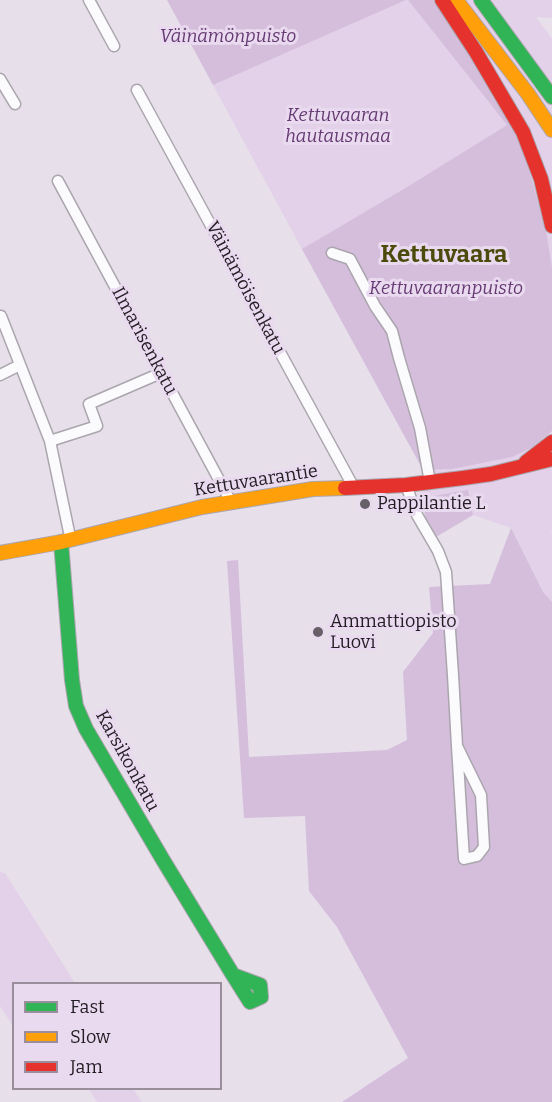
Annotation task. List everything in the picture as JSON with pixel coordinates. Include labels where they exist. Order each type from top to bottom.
[{"type":"main road","points":[[442,0],[523,132],[541,179],[552,226]]},
{"type":"main road","points":[[456,0],[528,94],[552,130]]},
{"type":"main road","points":[[483,0],[552,75]]},
{"type":"main road","points":[[483,0],[552,97]]},
{"type":"main road","name":"Kettuvaarantie","points":[[522,466],[552,442]]},
{"type":"main road","name":"Kettuvaarantie","points":[[0,553],[202,507],[280,493],[430,482],[475,476],[552,459]]},
{"type":"main road","name":"Karsikonkatu","points":[[65,537],[72,680],[76,706],[86,729],[233,975]]},
{"type":"street","points":[[89,0],[114,46]]},
{"type":"street","points":[[0,79],[15,104]]},
{"type":"street","name":"Väinämöisenkatu","points":[[137,90],[353,486]]},
{"type":"street","name":"Ilmarisenkatu","points":[[58,181],[231,502]]},
{"type":"street","points":[[332,254],[350,259],[375,306],[392,331],[420,428],[430,482]]},
{"type":"street","points":[[1,316],[50,441],[65,537]]},
{"type":"street","points":[[0,375],[20,365]]},
{"type":"street","points":[[50,441],[97,426],[89,404],[161,373]]},
{"type":"street","points":[[406,484],[417,515],[438,551],[446,572],[464,859],[477,856],[484,847],[481,795],[457,746]]},
{"type":"green space","name":"Väinämönpuisto","points":[[167,0],[406,0],[213,85]]},
{"type":"green space","name":"Kettuvaaran hautausmaa","points":[[406,0],[507,125],[302,249],[213,85]]},
{"type":"green space","name":"Kettuvaaranpuisto","points":[[408,0],[435,0],[519,133],[546,230],[552,267],[552,431],[533,447],[512,457],[452,469],[423,470],[302,249],[507,125]]},
{"type":"green space","points":[[435,0],[552,0],[552,18],[536,17],[552,39],[552,267],[546,230],[519,133]]},
{"type":"green space","points":[[552,431],[552,602],[543,592],[511,528],[473,515],[468,490],[422,502],[423,470],[533,447]]},
{"type":"green space","points":[[468,490],[473,515],[431,540],[422,502],[434,496]]},
{"type":"green space","points":[[511,528],[543,592],[552,602],[552,1102],[342,1102],[408,1058],[337,927],[309,891],[305,816],[244,818],[227,561],[238,560],[249,757],[387,750],[407,740],[403,672],[433,633],[429,587],[490,584]]},
{"type":"green space","points":[[0,872],[5,873],[74,982],[12,982],[12,1024],[0,1006]]},
{"type":"green space","points":[[90,1090],[134,1090],[142,1102],[97,1102]]},
{"type":"traffic: fast","points":[[481,0],[552,97]]},
{"type":"traffic: fast","points":[[61,542],[76,706],[86,729],[233,975],[260,985],[261,997],[250,1002],[233,975]]},
{"type":"traffic: slow","points":[[456,0],[528,94],[552,130]]},
{"type":"traffic: slow","points":[[0,553],[61,542],[202,507],[313,489],[345,488]]},
{"type":"traffic: jam","points":[[442,0],[523,132],[541,179],[552,226]]},
{"type":"traffic: jam","points":[[526,462],[552,442]]},
{"type":"traffic: jam","points":[[345,488],[406,485],[463,478],[491,474],[552,459]]},
{"type":"place","name":"Pappilantie L","points":[[365,504]]},
{"type":"place","name":"Ammattiopisto Luovi","points":[[318,632]]},
{"type":"district","name":"Kettuvaara","points":[[444,255]]}]
